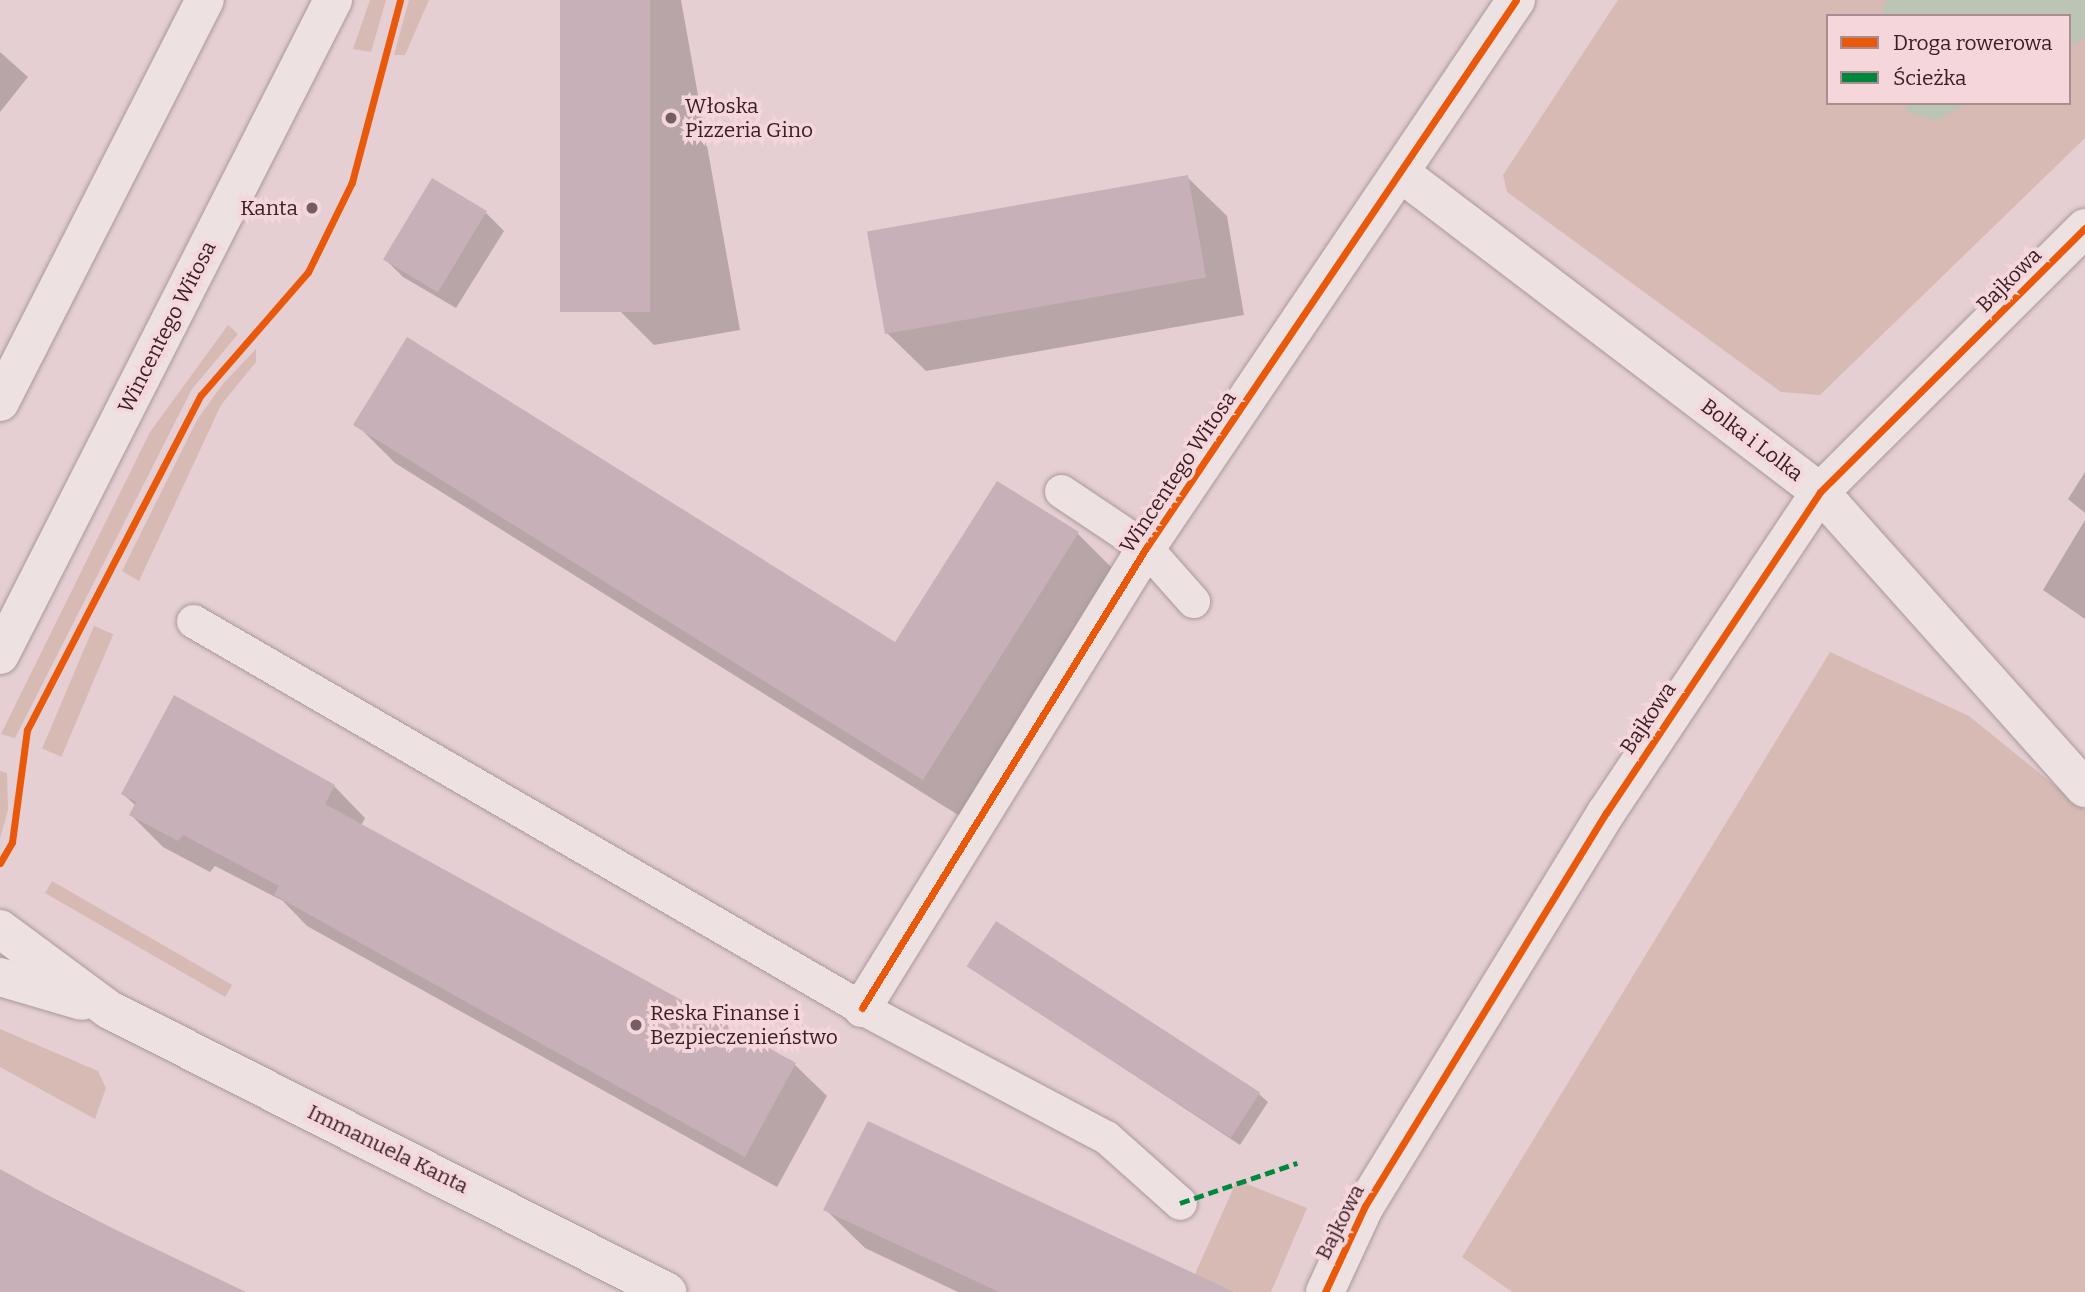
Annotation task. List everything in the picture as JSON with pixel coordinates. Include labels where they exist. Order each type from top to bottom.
[{"type":"street","points":[[0,402],[205,0]]},
{"type":"street","name":"Wincentego Witosa","points":[[0,655],[333,0]]},
{"type":"street","name":"Wincentego Witosa","points":[[862,1008],[1146,548],[1402,174],[1516,0]]},
{"type":"street","name":"Bolka i Lolka","points":[[1402,174],[1820,492],[2085,788]]},
{"type":"street","name":"Bajkowa","points":[[1325,1292],[1365,1206],[1606,813],[1820,492],[2085,228]]},
{"type":"street","name":"Immanuela Kanta","points":[[0,929],[108,1009],[667,1292]]},
{"type":"street","name":"Immanuela Kanta","points":[[0,977],[108,1009]]},
{"type":"lane","points":[[1061,491],[1146,548],[1193,601]]},
{"type":"lane","points":[[193,621],[862,1008],[1106,1137],[1180,1203]]},
{"type":"shaded area","points":[[370,0],[386,0],[371,52],[353,49]]},
{"type":"shaded area","points":[[409,0],[429,0],[405,55],[394,55]]},
{"type":"shaded area","points":[[1618,0],[2085,0],[2085,138],[1820,395],[1781,392],[1507,192],[1503,175]]},
{"type":"shaded area","points":[[1887,0],[2085,0],[2085,38],[2071,46],[2071,14],[1881,14]]},
{"type":"shaded area","points":[[1906,105],[1964,105],[1936,121],[1908,112]]},
{"type":"shaded area","points":[[228,325],[238,334],[192,389],[15,738],[1,734],[150,432]]},
{"type":"shaded area","points":[[256,349],[256,362],[221,405],[139,581],[122,571],[197,420],[222,385]]},
{"type":"shaded area","points":[[94,626],[113,634],[61,757],[42,748]]},
{"type":"shaded area","points":[[1830,652],[1969,716],[2085,810],[2085,1292],[1512,1292],[1462,1257]]},
{"type":"shaded area","points":[[0,771],[7,773],[8,810],[0,838]]},
{"type":"shaded area","points":[[52,881],[232,985],[225,997],[45,893]]},
{"type":"shaded area","points":[[0,1029],[98,1071],[106,1088],[95,1119],[0,1067]]},
{"type":"shaded area","points":[[1237,1180],[1307,1208],[1271,1292],[1210,1292],[1191,1283]]},
{"type":"building","points":[[560,0],[650,0],[650,312],[560,312]]},
{"type":"building","points":[[1188,175],[1206,277],[885,334],[867,232]]},
{"type":"building","points":[[432,178],[487,211],[438,292],[383,259]]},
{"type":"building","points":[[407,337],[895,642],[997,481],[1079,532],[923,780],[353,425]]},
{"type":"building","points":[[174,695],[335,785],[325,804],[796,1063],[745,1157],[274,895],[279,886],[183,835],[178,841],[129,815],[136,802],[121,794]]},
{"type":"building","points":[[996,921],[1260,1093],[1231,1138],[967,966]]},
{"type":"building","points":[[868,1121],[1234,1292],[999,1292],[823,1210]]},
{"type":"building","points":[[0,1169],[72,1209],[246,1292],[0,1292]]},
{"type":"marked path","points":[[1180,1203],[1297,1163]]},
{"type":"cycle path","points":[[0,863],[12,842],[27,730],[201,395],[308,272],[352,182],[400,0]]},
{"type":"cycle path","points":[[862,1008],[1146,548],[1516,0]]},
{"type":"cycle path","points":[[1325,1292],[1365,1206],[1606,813],[1820,492],[2085,228]]},
{"type":"place","name":"Włoska Pizzeria Gino","points":[[671,118]]},
{"type":"place","name":"Kanta","points":[[312,208]]},
{"type":"place","name":"Reska Finanse i Bezpieczenieństwo","points":[[636,1025]]}]
